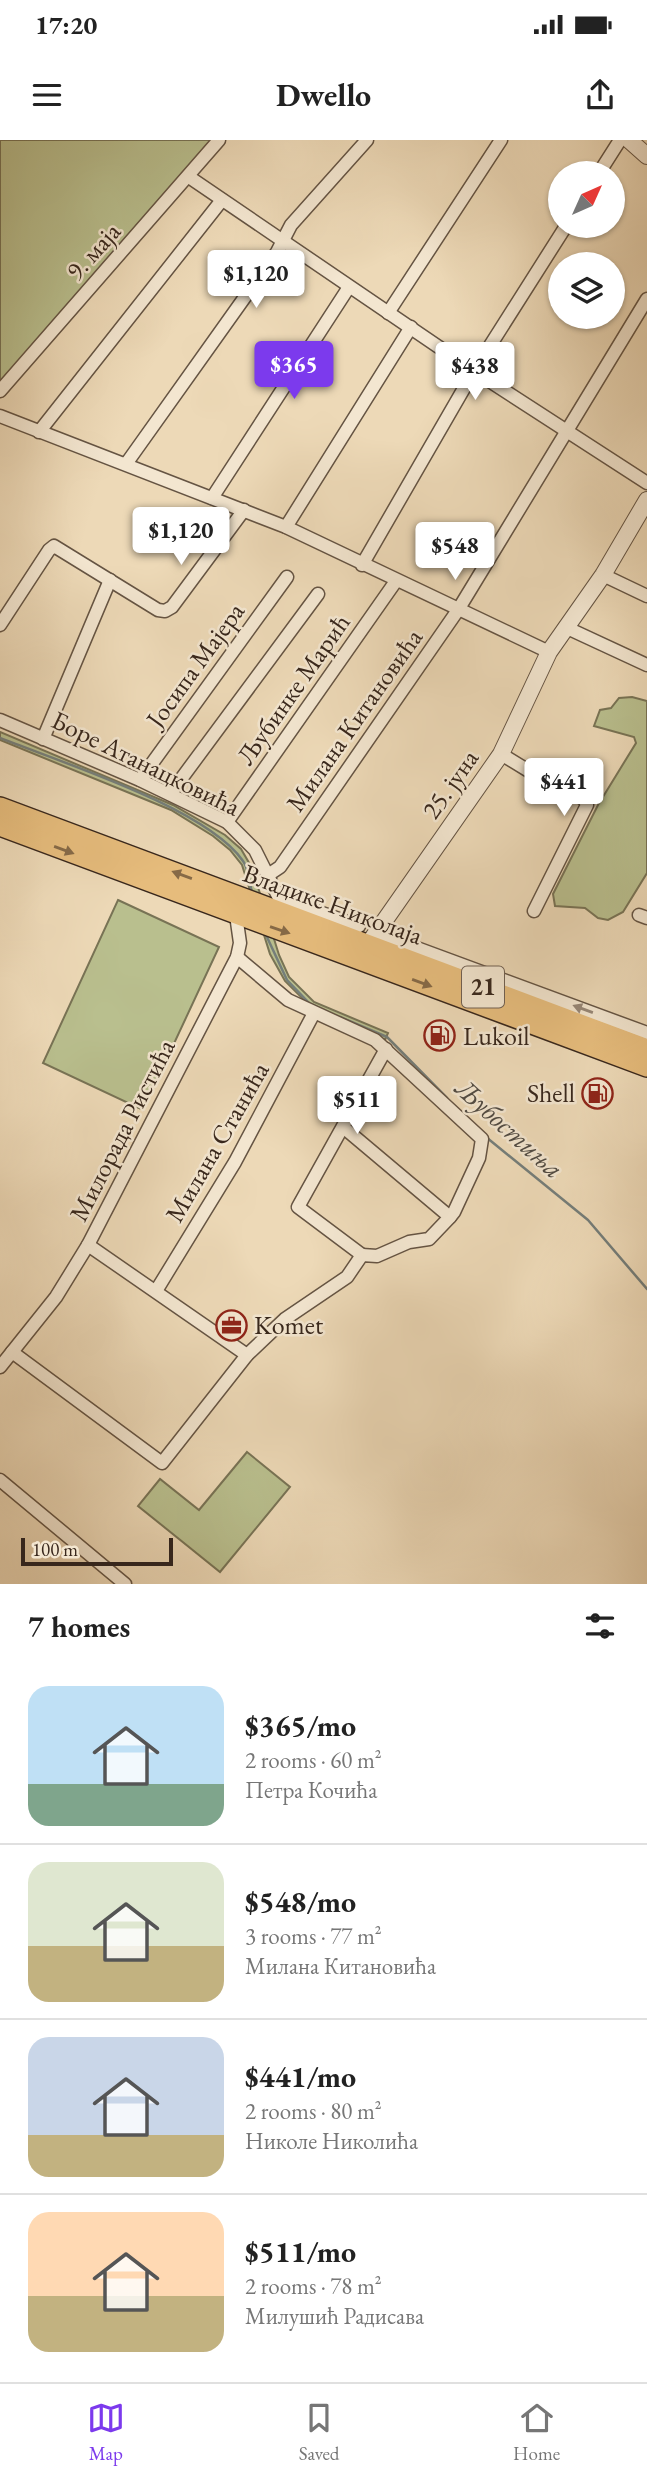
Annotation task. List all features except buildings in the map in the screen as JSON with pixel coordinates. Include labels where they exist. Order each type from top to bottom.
[{"type":"main road","name":"Владике Николаја","points":[[0,807],[241,907]]},
{"type":"main road","name":"Владике Николаја","points":[[0,826],[316,934],[367,945],[647,1049]]},
{"type":"main road","name":"Владике Николаја","points":[[367,945],[647,1067]]},
{"type":"street","name":"9. маја","points":[[0,391],[219,140]]},
{"type":"street","points":[[126,464],[283,242],[295,220],[367,140]]},
{"type":"street","points":[[388,313],[501,140]]},
{"type":"street","points":[[607,161],[620,140]]},
{"type":"street","points":[[629,140],[647,156]]},
{"type":"street","points":[[189,177],[474,371],[647,483]]},
{"type":"street","points":[[39,432],[222,200]]},
{"type":"street","points":[[362,565],[474,371],[558,238]]},
{"type":"street","points":[[212,498],[349,287]]},
{"type":"street","name":"Милана Китановића","points":[[268,875],[280,867],[458,610],[646,299]]},
{"type":"street","points":[[286,527],[411,327]]},
{"type":"street","points":[[0,416],[286,527],[549,652]]},
{"type":"street","name":"25. јуна","points":[[367,945],[501,754],[549,652],[603,575],[647,500]]},
{"type":"street","points":[[0,625],[48,550],[54,546],[158,610],[168,610],[244,510]]},
{"type":"street","points":[[603,575],[647,596]]},
{"type":"street","name":"Јосипа Мајера","points":[[140,780],[286,577]]},
{"type":"street","points":[[43,739],[110,580]]},
{"type":"street","name":"Љубинке Марић","points":[[227,822],[396,581]]},
{"type":"street","points":[[170,794],[318,594]]},
{"type":"street","points":[[565,627],[647,665]]},
{"type":"street","name":"Боре Атанацковића","points":[[0,720],[140,780],[227,822],[248,841],[275,892],[284,901],[359,926]]},
{"type":"street","points":[[501,754],[537,776],[584,799],[587,805],[534,911]]},
{"type":"street","name":"Милорада Ристића","points":[[0,1367],[56,1297],[88,1245],[237,957],[241,907]]},
{"type":"street","points":[[367,945],[647,1033]]},
{"type":"street","points":[[237,957],[279,994],[314,1013],[364,1033],[386,1049],[482,1139],[479,1158],[464,1195],[450,1217],[429,1239],[409,1242],[377,1256],[362,1255],[298,1207],[386,1049]]},
{"type":"street","name":"Милана Станића","points":[[156,1291],[235,1162],[314,1013]]},
{"type":"street","points":[[343,1126],[450,1217]]},
{"type":"street","points":[[88,1245],[247,1355]]},
{"type":"street","points":[[12,1352],[162,1463],[247,1355],[285,1319],[347,1277],[362,1255]]},
{"type":"street","points":[[0,1480],[125,1584]]},
{"type":"green space","points":[[0,140],[215,140],[0,391]]},
{"type":"green space","points":[[632,697],[647,701],[647,873],[623,912],[608,920],[598,918],[585,908],[555,906],[553,894],[598,805],[636,743],[634,737],[594,726],[600,710],[611,708],[619,698]]},
{"type":"green space","points":[[0,732],[173,805],[225,835],[241,849],[252,868],[279,955],[289,977],[314,1002],[388,1033],[385,1040],[311,1007],[285,981],[270,954],[242,865],[230,850],[213,836],[171,810],[0,740]]},
{"type":"green space","points":[[118,900],[219,947],[143,1110],[43,1063]]},
{"type":"green space","points":[[247,1452],[290,1487],[220,1572],[138,1506],[160,1479],[199,1510]]},
{"type":"waterway","name":"Љубостиња","points":[[0,738],[131,789],[198,823],[225,842],[243,861],[252,892]]},
{"type":"waterway","name":"Љубостиња","points":[[266,935],[287,980],[311,1005]]},
{"type":"waterway","name":"Љубостиња","points":[[340,1017],[387,1037],[447,1098]]},
{"type":"waterway","name":"Љубостиња","points":[[486,1137],[588,1220],[647,1289]]},
{"type":"place","name":"Lukoil","points":[[440,1036]]},
{"type":"place","name":"Shell","points":[[598,1093]]},
{"type":"place","name":"Komet","points":[[231,1325]]}]
